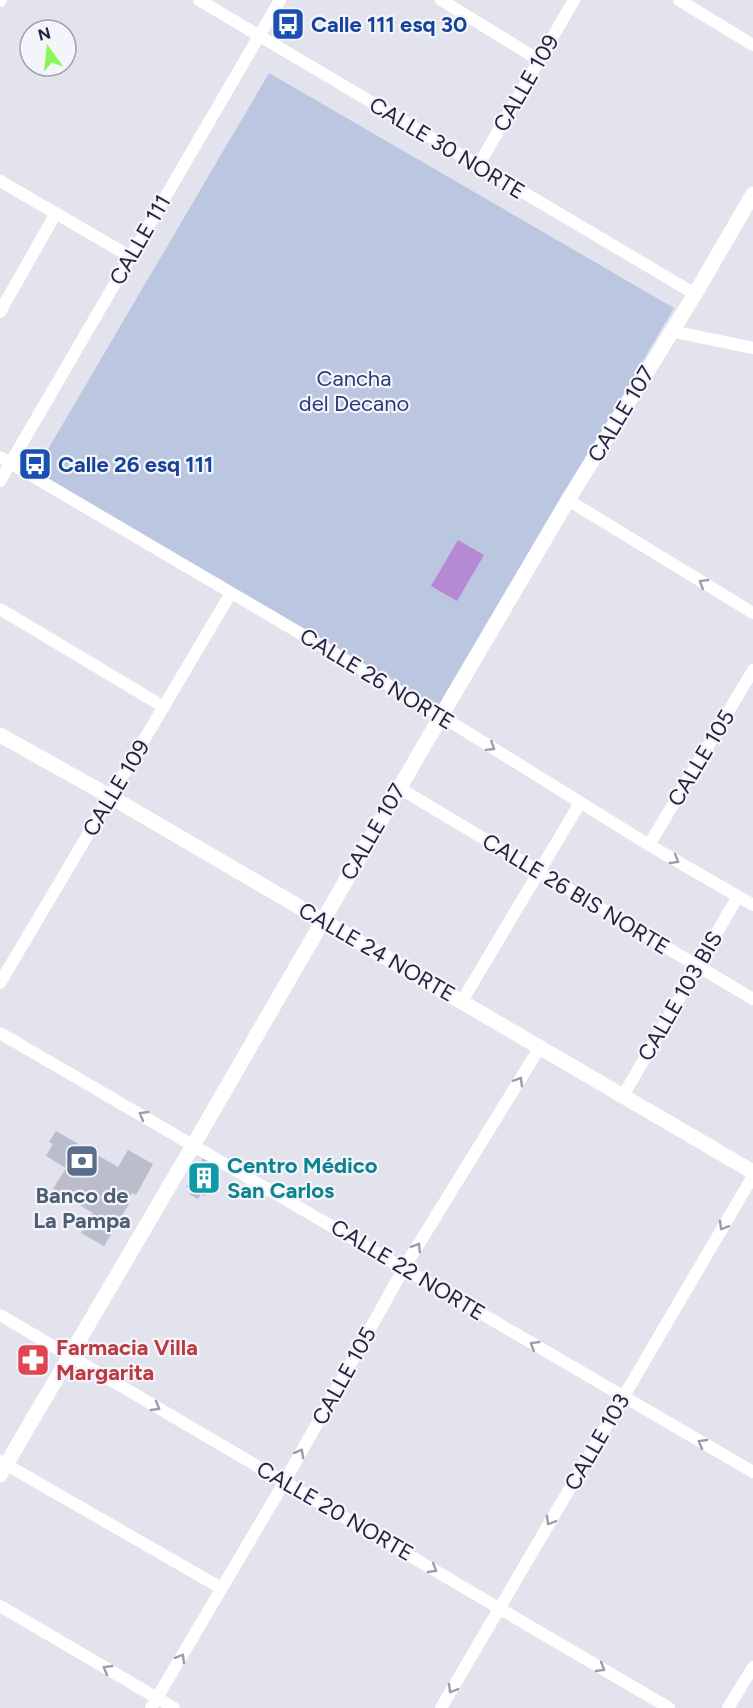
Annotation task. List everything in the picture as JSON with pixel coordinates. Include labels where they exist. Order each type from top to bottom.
[{"type":"street","name":"CALLE 30 NORTE","points":[[198,0],[695,294]]},
{"type":"street","name":"CALLE 111","points":[[0,481],[5,460],[131,257],[280,0]]},
{"type":"street","points":[[441,0],[539,60]]},
{"type":"street","name":"CALLE 109","points":[[478,166],[574,0]]},
{"type":"street","points":[[679,0],[753,45]]},
{"type":"street","points":[[0,181],[131,257]]},
{"type":"street","name":"CALLE 107","points":[[2,1467],[194,1144],[441,716],[753,194]]},
{"type":"street","points":[[0,312],[56,213]]},
{"type":"street","points":[[671,331],[753,348]]},
{"type":"street","name":"CALLE 26 NORTE","points":[[5,460],[441,716],[649,845],[753,905]]},
{"type":"street","points":[[568,501],[753,613]]},
{"type":"street","name":"CALLE 109","points":[[0,983],[231,592]]},
{"type":"street","points":[[0,609],[164,707]]},
{"type":"street","name":"CALLE 105","points":[[649,845],[753,670]]},
{"type":"street","name":"CALLE 24 NORTE","points":[[0,735],[462,1001],[753,1174]]},
{"type":"street","name":"CALLE 26 BIS NORTE","points":[[399,788],[753,999]]},
{"type":"street","points":[[462,1001],[580,803]]},
{"type":"street","name":"CALLE 103 BIS","points":[[623,1096],[738,896]]},
{"type":"street","name":"CALLE 22 NORTE","points":[[0,1033],[194,1144],[753,1472]]},
{"type":"street","name":"CALLE 105","points":[[154,1703],[285,1481],[404,1268],[540,1047]]},
{"type":"street","name":"CALLE 103","points":[[441,1708],[753,1174]]},
{"type":"street","name":"CALLE 20 NORTE","points":[[0,1315],[669,1708]]},
{"type":"street","points":[[2,1467],[221,1588]]},
{"type":"street","points":[[0,1606],[154,1703],[174,1708]]},
{"type":"street","points":[[728,1708],[753,1667]]},
{"type":"green space","name":"Cancha del Decano","points":[[269,73],[674,308],[438,709],[34,473]]},
{"type":"shaded area","points":[[458,540],[484,555],[457,601],[431,586]]},
{"type":"building","points":[[56,1131],[118,1167],[128,1150],[153,1164],[136,1195],[132,1193],[126,1203],[129,1204],[104,1246],[81,1233],[93,1213],[53,1189],[66,1168],[46,1156],[53,1144],[49,1142]]},
{"type":"building","name":"Centro Médico San Carlos","points":[[203,1158],[221,1168],[205,1196],[201,1194],[198,1199],[190,1195],[192,1190],[186,1187]]},
{"type":"place","name":"Calle 111 esq 30","points":[[288,24]]},
{"type":"place","name":"Calle 26 esq 111","points":[[35,464]]},
{"type":"place","name":"Banco de La Pampa","points":[[82,1161]]},
{"type":"place","name":"Centro Médico San Carlos","points":[[204,1178]]},
{"type":"place","name":"Farmacia Villa Margarita","points":[[33,1360]]}]
